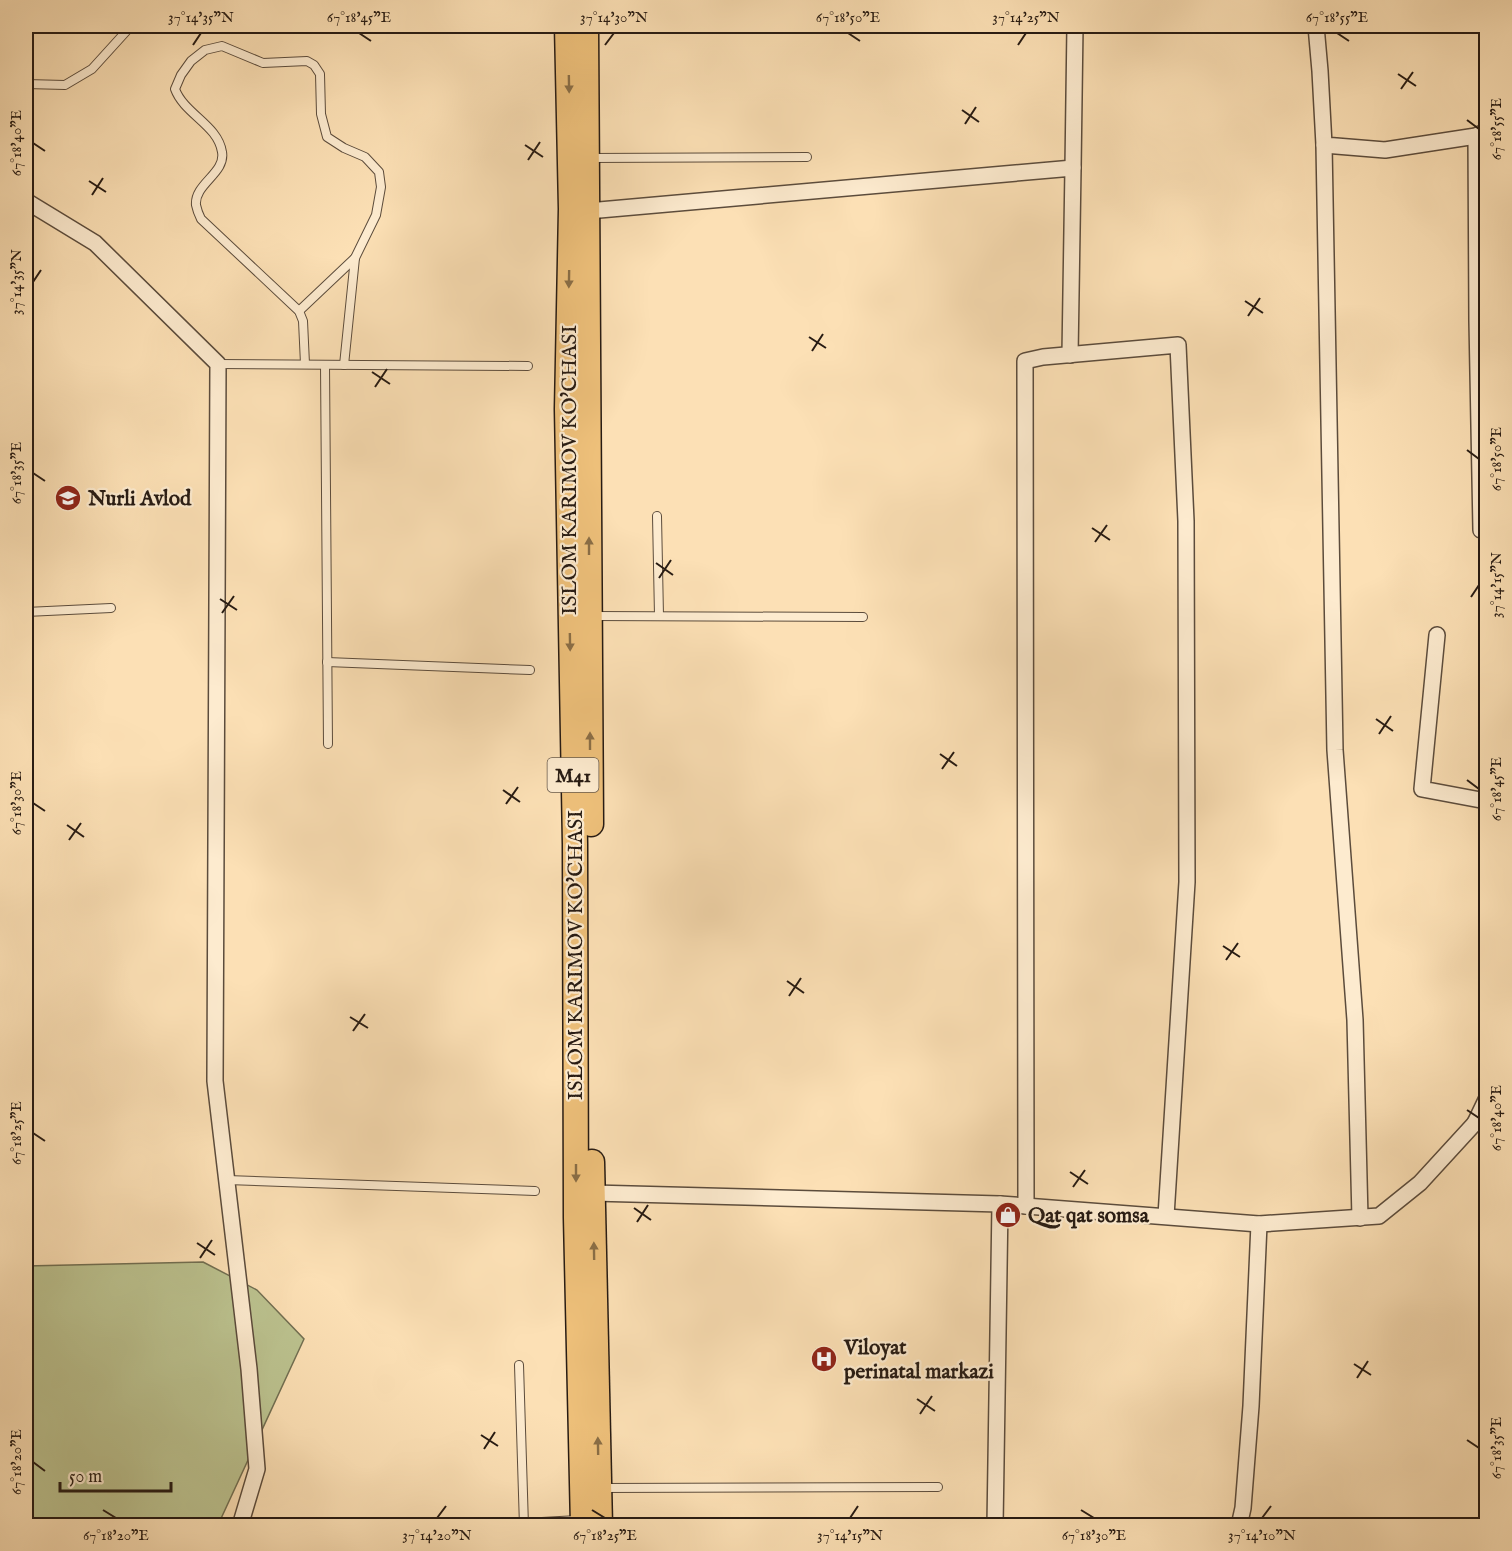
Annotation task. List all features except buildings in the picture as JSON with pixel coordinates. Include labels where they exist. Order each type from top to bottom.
[{"type":"main road","name":"ISLOM KARIMOV KO'CHASI","points":[[567,26],[571,209],[567,409],[575,844],[576,1218],[589,1524]]},
{"type":"main road","name":"ISLOM KARIMOV KO'CHASI","points":[[586,26],[593,1193],[599,1488],[589,1524]]},
{"type":"street","points":[[1070,355],[1076,26]]},
{"type":"street","points":[[1316,26],[1324,145],[1335,750],[1355,1020],[1360,1218]]},
{"type":"street","points":[[1324,145],[1385,150],[1481,133],[1477,321],[1481,530],[1486,531]]},
{"type":"street","points":[[588,211],[1073,168]]},
{"type":"street","points":[[26,201],[95,243],[218,364],[215,1081],[249,1369],[257,1469],[240,1526]]},
{"type":"street","points":[[1026,1206],[1024,361],[1178,345],[1186,521],[1187,882],[1166,1216]]},
{"type":"street","points":[[1437,635],[1422,789],[1486,801]]},
{"type":"street","points":[[593,1193],[1000,1204],[1259,1224],[1360,1218],[1379,1216],[1420,1183],[1481,1121],[1486,1100]]},
{"type":"street","points":[[995,1526],[1000,1204]]},
{"type":"street","points":[[1239,1526],[1243,1508],[1251,1406],[1259,1224]]},
{"type":"lane","points":[[26,84],[65,85],[92,69],[130,26]]},
{"type":"lane","points":[[304,364],[303,321],[299,311],[201,219],[196,204],[201,189],[220,166],[223,154],[217,138],[178,99],[175,89],[191,61],[205,50],[222,46],[262,63],[307,61],[314,65],[320,74],[321,114],[327,137],[344,148],[365,157],[379,172],[381,187],[376,215],[355,258],[344,365]]},
{"type":"lane","points":[[588,158],[807,157]]},
{"type":"lane","points":[[299,311],[355,258]]},
{"type":"lane","points":[[218,364],[528,366]]},
{"type":"lane","points":[[325,365],[328,744]]},
{"type":"lane","points":[[657,516],[659,616]]},
{"type":"lane","points":[[26,612],[111,608]]},
{"type":"lane","points":[[590,616],[863,617]]},
{"type":"lane","points":[[327,662],[530,670]]},
{"type":"lane","points":[[227,1180],[535,1191]]},
{"type":"lane","points":[[519,1365],[524,1524],[589,1524]]},
{"type":"lane","points":[[599,1488],[938,1488]]},
{"type":"green space","points":[[203,1262],[257,1290],[304,1339],[218,1525],[26,1525],[26,1266]]},
{"type":"place","name":"Nurli Avlod","points":[[68,498]]},
{"type":"place","name":"Qat qat somsa","points":[[1008,1215]]},
{"type":"place","name":"Viloyat perinatal markazi","points":[[824,1359]]}]
